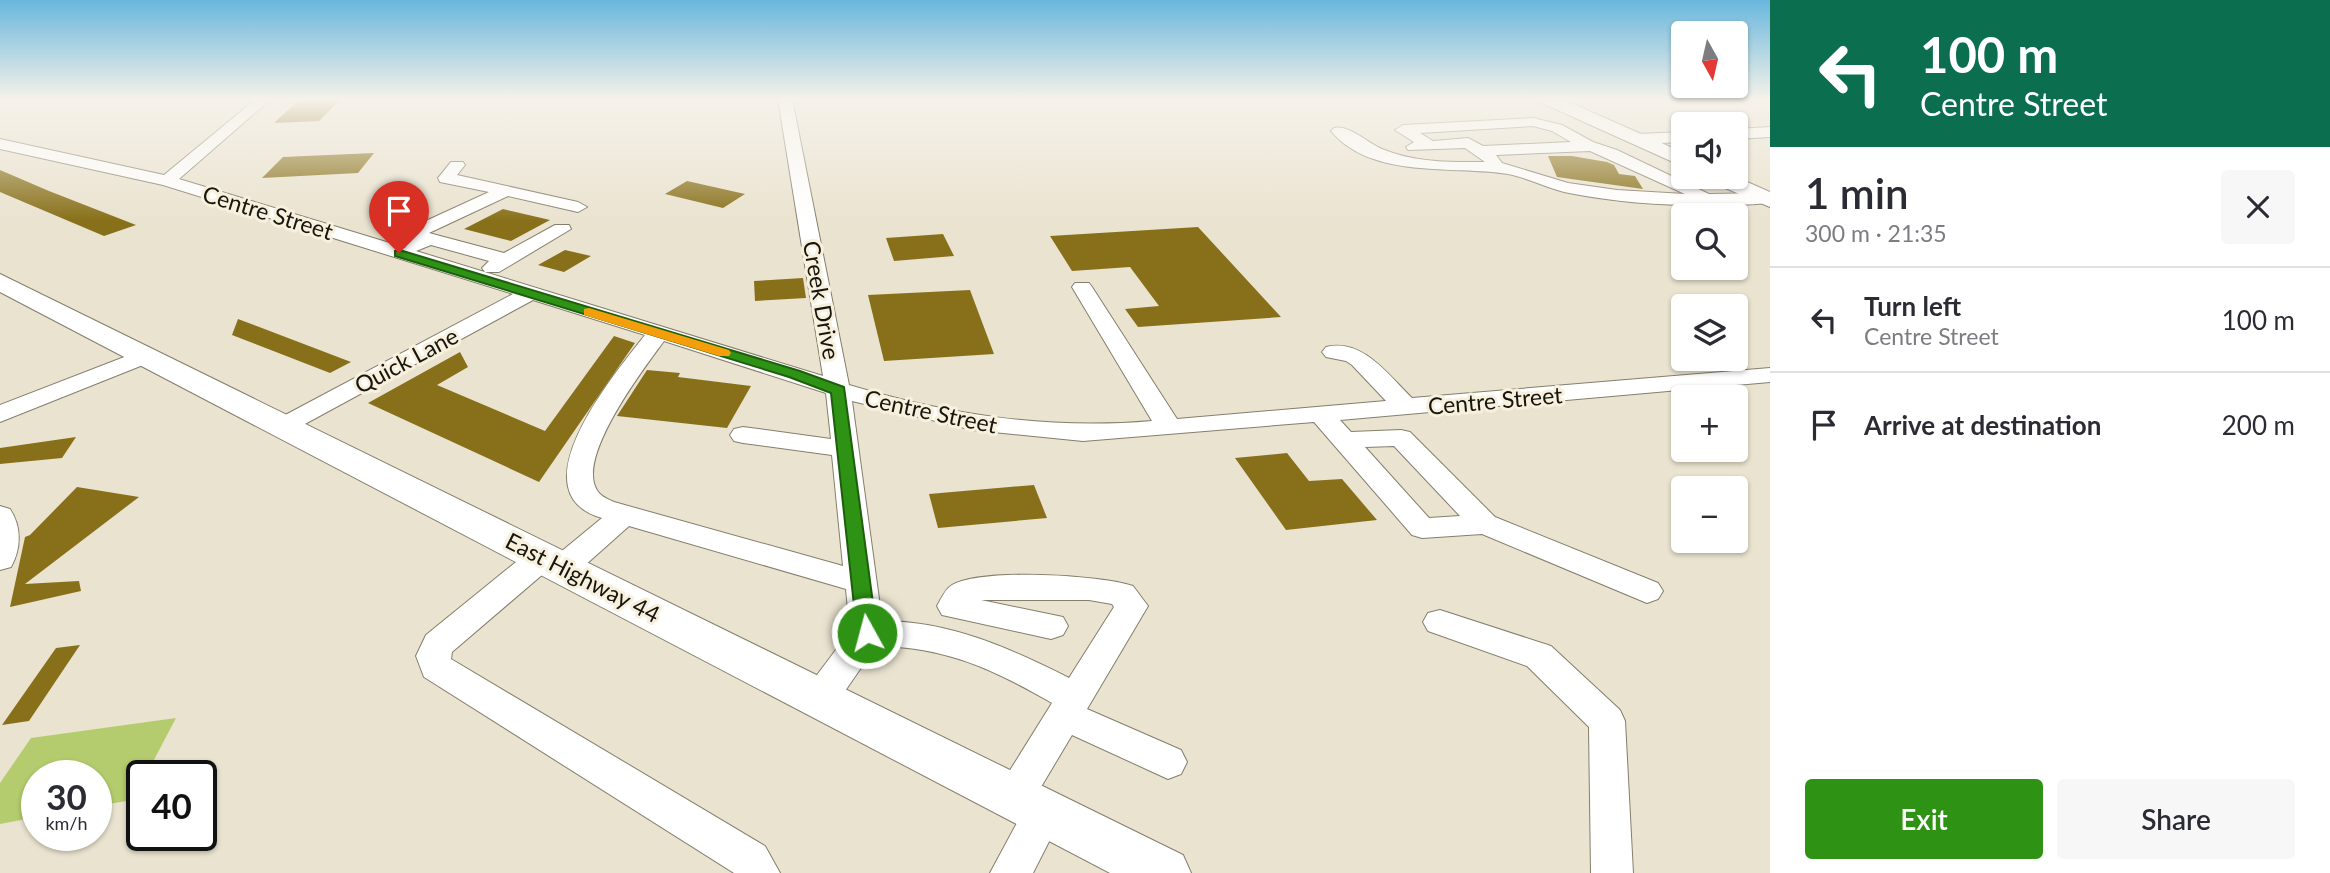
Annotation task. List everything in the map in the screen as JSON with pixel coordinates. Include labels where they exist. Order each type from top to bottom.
[{"type":"main road","points":[[1639,140],[1671,155]]},
{"type":"main road","points":[[1746,189],[1768,199]]},
{"type":"main road","name":"East Highway 44","points":[[0,282],[1164,873]]},
{"type":"street","points":[[167,181],[216,140]]},
{"type":"street","name":"Creek Drive","points":[[792,140],[838,390],[867,633]]},
{"type":"street","points":[[1352,140],[1370,152],[1415,163],[1503,168],[1528,173],[1568,188],[1651,198],[1714,201],[1768,199]]},
{"type":"street","points":[[1381,140],[1395,149]]},
{"type":"street","points":[[1442,140],[1468,143],[1483,151],[1503,168]]},
{"type":"street","points":[[1370,152],[1469,140]]},
{"type":"street","name":"Centre Street","points":[[0,144],[167,181],[794,374],[838,390],[961,420],[1019,429],[1085,433],[1169,427],[1770,375]]},
{"type":"street","points":[[1611,153],[1660,150]]},
{"type":"street","points":[[457,165],[446,178],[578,207]]},
{"type":"street","points":[[429,239],[411,235],[506,190]]},
{"type":"street","points":[[475,277],[562,229]]},
{"type":"street","points":[[1082,288],[1169,427]]},
{"type":"street","name":"Quick Lane","points":[[283,426],[529,294]]},
{"type":"street","points":[[1334,352],[1353,355],[1360,360],[1407,408]]},
{"type":"street","points":[[0,414],[145,356]]},
{"type":"street","points":[[1322,415],[1423,528],[1485,524]]},
{"type":"street","points":[[743,435],[845,449]]},
{"type":"street","points":[[1345,440],[1401,438],[1485,524],[1647,591]]},
{"type":"street","points":[[624,515],[438,644],[433,656],[436,667],[750,860],[759,873]]},
{"type":"street","points":[[0,516],[5,546],[0,559]]},
{"type":"street","points":[[1011,873],[1029,804],[1069,707],[1132,606],[1122,594],[1089,588],[977,589],[961,594],[953,606],[1051,626]]},
{"type":"street","points":[[1440,622],[1539,656],[1606,721],[1612,873]]},
{"type":"street","points":[[821,697],[867,633],[924,635],[971,648],[1039,678],[1069,707],[1168,762]]},
{"type":"lane","points":[[1437,140],[1445,142]]},
{"type":"lane","points":[[1579,140],[1714,201]]},
{"type":"lane","points":[[1483,151],[1591,146]]},
{"type":"lane","points":[[399,253],[429,239],[506,260]]},
{"type":"lane","points":[[658,333],[595,423],[581,458],[581,486],[586,497],[604,509],[861,582]]},
{"type":"green space","points":[[176,718],[154,760],[126,760],[126,801],[112,803],[112,760],[21,760],[21,820],[0,824],[0,783],[31,738]]},
{"type":"building","points":[[374,153],[358,173],[262,178],[283,157]]},
{"type":"building","points":[[1548,156],[1572,156],[1607,162],[1614,165],[1619,174],[1635,176],[1643,189],[1557,177]]},
{"type":"building","points":[[0,170],[136,225],[104,236],[0,192]]},
{"type":"building","points":[[687,181],[745,194],[723,208],[665,194]]},
{"type":"building","points":[[503,209],[550,220],[511,241],[464,229]]},
{"type":"building","points":[[1198,227],[1281,317],[1138,327],[1125,309],[1159,306],[1130,267],[1072,271],[1050,236]]},
{"type":"building","points":[[943,234],[954,256],[894,261],[886,238]]},
{"type":"building","points":[[565,250],[591,256],[564,272],[538,265]]},
{"type":"building","points":[[803,278],[806,298],[755,301],[754,281]]},
{"type":"building","points":[[970,290],[994,354],[884,361],[868,295]]},
{"type":"building","points":[[238,319],[351,362],[330,373],[232,335]]},
{"type":"building","points":[[614,336],[635,343],[539,482],[368,403],[460,352],[468,367],[437,385],[545,431]]},
{"type":"building","points":[[647,370],[680,373],[678,377],[751,386],[727,428],[617,416]]},
{"type":"building","points":[[76,437],[62,458],[0,464],[0,448]]},
{"type":"building","points":[[1287,453],[1309,481],[1342,479],[1377,520],[1286,530],[1235,458]]},
{"type":"building","points":[[1034,485],[1047,518],[938,528],[929,494]]},
{"type":"building","points":[[77,487],[139,497],[25,584],[79,581],[81,591],[10,607],[25,537]]},
{"type":"building","points":[[80,645],[29,721],[2,725],[56,648]]},
{"type":"slow traffic","points":[[589,312],[724,353]]},
{"type":"route","points":[[399,253],[794,374],[838,390],[867,633]]}]
